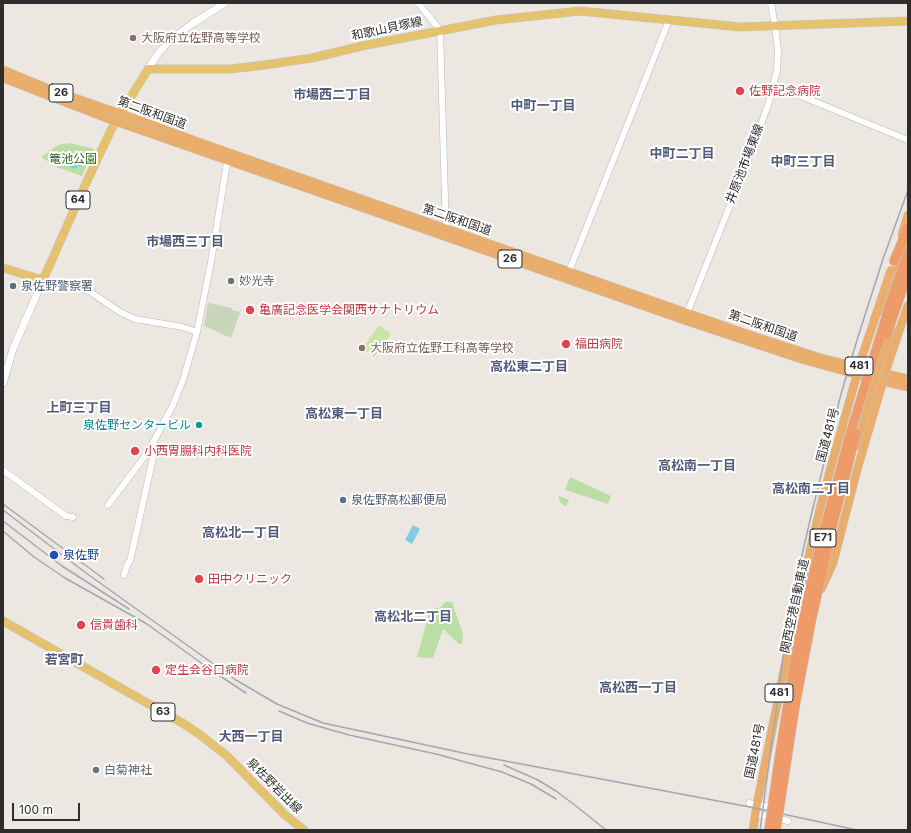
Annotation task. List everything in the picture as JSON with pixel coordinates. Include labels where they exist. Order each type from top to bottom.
[{"type":"highway","name":"第二阪和国道","points":[[3,70],[118,118]]},
{"type":"highway","name":"第二阪和国道","points":[[3,78],[686,316],[801,359],[877,376],[908,386]]},
{"type":"highway","name":"国道481号","points":[[754,830],[756,814],[753,804],[805,573],[832,463],[862,357],[891,270],[897,263],[908,215]]},
{"type":"highway","points":[[897,263],[908,228]]},
{"type":"highway","points":[[897,263],[908,233]]},
{"type":"highway","name":"481","points":[[805,573],[815,547],[897,263],[908,240]]},
{"type":"highway","name":"関西空港自動車道","points":[[769,830],[794,666],[804,614],[823,535],[849,438],[890,304],[908,253]]},
{"type":"highway","name":"関西空港自動車道","points":[[776,830],[781,790],[802,667],[832,527],[857,432],[883,347],[908,273]]},
{"type":"highway","name":"481","points":[[779,830],[784,820],[782,810],[798,697],[821,588],[835,530],[877,376],[908,277]]},
{"type":"highway","name":"481","points":[[821,588],[833,563],[857,470],[888,364],[908,304]]},
{"type":"highway","name":"第二阪和国道","points":[[877,376],[908,379]]},
{"type":"main road","points":[[148,69],[160,51],[170,40],[225,3]]},
{"type":"main road","name":"和歌山貝塚線","points":[[148,69],[231,69],[311,59],[362,46],[496,20],[580,11],[740,27],[908,21]]},
{"type":"main road","name":"64","points":[[43,280],[86,181],[118,118],[148,69]]},
{"type":"main road","points":[[3,268],[43,280],[13,349],[3,383]]},
{"type":"main road","name":"泉佐野岩出線","points":[[3,621],[198,733],[227,756],[284,814],[304,830]]},
{"type":"street","points":[[418,3],[440,30],[446,232]]},
{"type":"street","name":"井原池市場東線","points":[[686,316],[752,150],[774,85],[777,60],[776,26],[771,3]]},
{"type":"street","points":[[567,275],[669,20]]},
{"type":"street","points":[[774,85],[908,140]]},
{"type":"street","points":[[108,505],[148,452],[173,405],[183,380],[196,332],[210,262],[228,156]]},
{"type":"street","points":[[43,280],[89,291],[120,312],[135,319],[183,327],[196,332]]},
{"type":"street","points":[[124,575],[130,561],[153,458],[148,452]]},
{"type":"street","points":[[3,470],[66,516],[73,517]]},
{"type":"street","points":[[753,804],[782,810]]},
{"type":"street","points":[[756,814],[784,820]]},
{"type":"green space","name":"篭池公園","points":[[70,143],[94,149],[82,176],[51,165],[51,163],[41,157],[58,145]]},
{"type":"green space","points":[[208,303],[232,308],[232,310],[240,312],[231,338],[204,326]]},
{"type":"green space","points":[[379,325],[391,334],[374,357],[363,348]]},
{"type":"green space","points":[[570,477],[611,496],[608,504],[565,490]]},
{"type":"green space","points":[[559,496],[569,500],[567,505],[565,506],[561,503]]},
{"type":"green space","points":[[445,602],[452,602],[463,634],[462,644],[459,644],[443,629],[433,658],[417,657],[430,610],[441,607]]},
{"type":"water","points":[[74,155],[81,158],[82,156],[85,157],[81,167],[77,166],[75,169],[66,165],[70,157],[73,158]]},
{"type":"water","points":[[413,525],[420,529],[412,544],[405,540]]},
{"type":"railway","points":[[760,830],[786,637],[811,516],[841,394],[857,340],[883,259],[908,190]]},
{"type":"railway","points":[[3,504],[104,579]]},
{"type":"railway","points":[[3,510],[86,573],[236,680],[277,704],[323,723],[468,754],[750,807],[857,830]]},
{"type":"railway","points":[[3,521],[62,566],[129,609]]},
{"type":"railway","points":[[3,531],[34,557],[65,578],[147,624],[246,693]]},
{"type":"railway","points":[[279,711],[307,723],[349,735],[436,754],[502,772],[531,784],[556,799]]},
{"type":"railway","points":[[504,765],[538,780],[556,791],[606,830]]},
{"type":"place","name":"大阪府立佐野高等学校","points":[[133,38]]},
{"type":"place","name":"佐野記念病院","points":[[740,91]]},
{"type":"place","name":"妙光寺","points":[[231,281]]},
{"type":"place","name":"泉佐野警察署","points":[[13,286]]},
{"type":"place","name":"亀廣記念医学会関西サナトリウム","points":[[250,310]]},
{"type":"place","name":"福田病院","points":[[566,344]]},
{"type":"place","name":"大阪府立佐野工科高等学校","points":[[362,348]]},
{"type":"place","name":"泉佐野センタービル","points":[[199,425]]},
{"type":"place","name":"小西胃腸科内科医院","points":[[135,451]]},
{"type":"place","name":"泉佐野高松郵便局","points":[[343,500]]},
{"type":"place","name":"泉佐野","points":[[54,555]]},
{"type":"place","name":"田中クリニック","points":[[199,579]]},
{"type":"place","name":"信貴歯科","points":[[81,625]]},
{"type":"place","name":"定生会谷口病院","points":[[156,670]]},
{"type":"place","name":"白菊神社","points":[[96,770]]},
{"type":"district","name":"市場西二丁目","points":[[332,95]]},
{"type":"district","name":"中町一丁目","points":[[543,106]]},
{"type":"district","name":"中町二丁目","points":[[682,154]]},
{"type":"district","name":"中町三丁目","points":[[803,162]]},
{"type":"district","name":"市場西三丁目","points":[[185,242]]},
{"type":"district","name":"高松東二丁目","points":[[529,367]]},
{"type":"district","name":"上町三丁目","points":[[79,408]]},
{"type":"district","name":"高松東一丁目","points":[[344,414]]},
{"type":"district","name":"高松南一丁目","points":[[697,466]]},
{"type":"district","name":"高松南二丁目","points":[[811,489]]},
{"type":"district","name":"高松北一丁目","points":[[241,533]]},
{"type":"district","name":"高松北二丁目","points":[[413,617]]},
{"type":"district","name":"若宮町","points":[[64,660]]},
{"type":"district","name":"高松西一丁目","points":[[638,688]]},
{"type":"district","name":"大西一丁目","points":[[251,737]]}]
